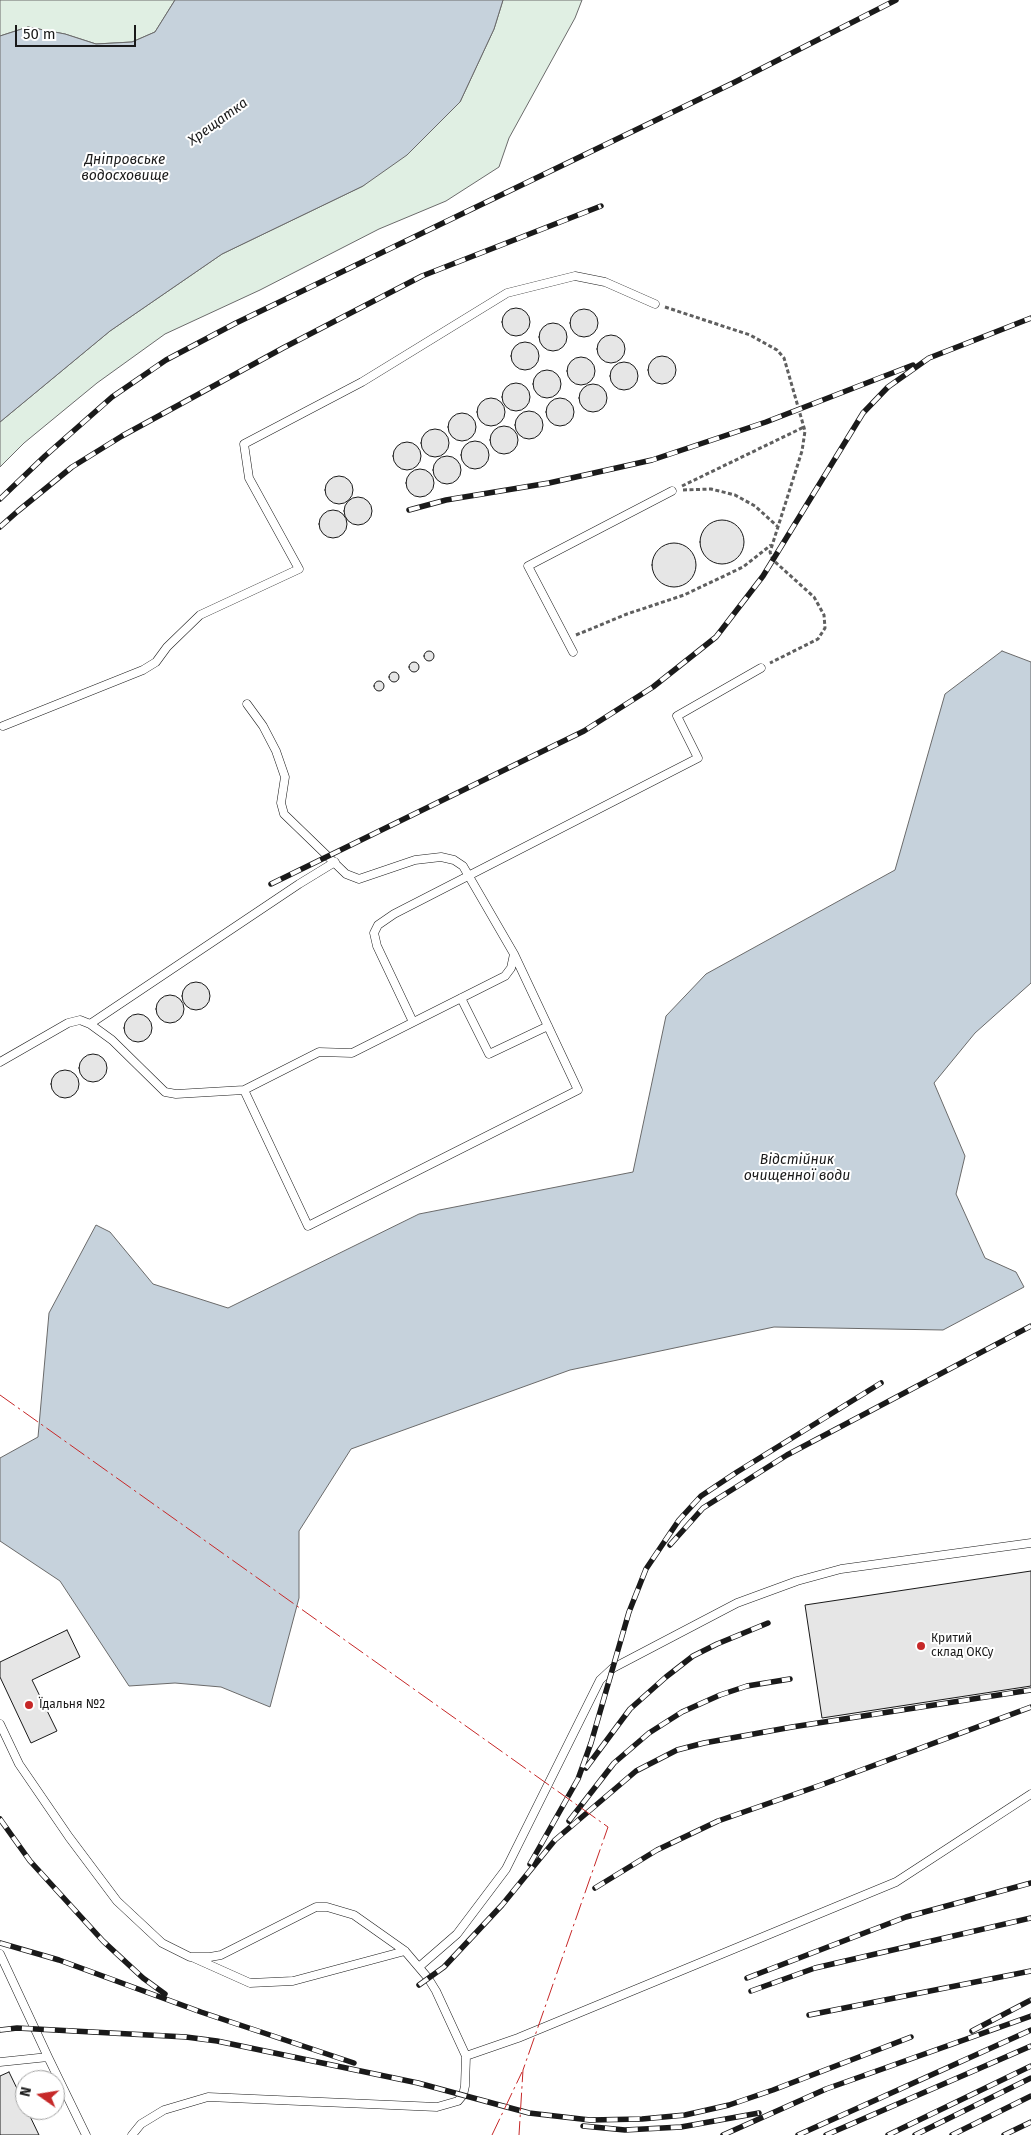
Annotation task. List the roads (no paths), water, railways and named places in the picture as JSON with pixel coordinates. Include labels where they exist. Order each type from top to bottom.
[{"type":"lane","points":[[3,726],[143,670],[156,662],[167,647],[200,614],[299,569],[249,478],[244,444],[362,382],[507,293],[575,276],[605,282],[655,304]]},
{"type":"lane","points":[[573,652],[528,566],[672,491]]},
{"type":"lane","points":[[413,1022],[376,946],[374,933],[378,925],[394,914],[698,758],[677,716],[761,668]]},
{"type":"lane","points":[[244,1090],[308,1226],[578,1090],[514,954],[463,866],[454,860],[441,857],[415,860],[360,879],[346,874],[284,814],[281,803],[285,777],[276,751],[263,726],[247,704]]},
{"type":"lane","points":[[90,1024],[299,884],[335,862]]},
{"type":"lane","points":[[0,1062],[68,1023],[80,1020],[90,1024],[112,1040],[165,1092],[176,1094],[244,1090],[319,1052],[352,1053],[505,976],[511,968],[514,954]]},
{"type":"lane","points":[[460,998],[489,1054],[548,1026]]},
{"type":"lane","points":[[419,1967],[457,1934],[506,1869],[600,1680],[613,1668],[737,1603],[797,1581],[841,1569],[1031,1543]]},
{"type":"lane","points":[[0,1724],[19,1764],[69,1837],[117,1901],[162,1943],[250,1983],[293,1981],[405,1951]]},
{"type":"lane","points":[[466,2056],[518,2038],[896,1882],[1031,1794]]},
{"type":"lane","points":[[132,2135],[141,2124],[164,2110],[208,2097],[437,2106],[458,2101],[465,2086],[466,2056],[436,1991],[405,1951],[354,1915],[327,1906],[316,1907],[221,1955],[190,1957]]},
{"type":"lane","points":[[0,1954],[86,2135]]},
{"type":"lane","points":[[0,2062],[48,2057]]},
{"type":"water","name":"Дніпровське водосховище","points":[[175,0],[503,0],[494,29],[460,102],[407,155],[363,186],[222,254],[110,331],[0,422],[0,36],[28,27],[65,34],[96,44],[132,42],[155,32]]},
{"type":"water","name":"Відстійник очищенної води","points":[[1002,651],[1031,662],[1031,983],[975,1033],[934,1083],[965,1156],[956,1194],[985,1258],[1016,1272],[1024,1287],[943,1330],[774,1327],[570,1370],[351,1449],[299,1531],[299,1598],[270,1707],[221,1687],[175,1683],[129,1686],[60,1581],[0,1541],[0,1458],[38,1437],[49,1313],[96,1225],[110,1232],[153,1284],[228,1308],[419,1214],[633,1172],[666,1016],[706,974],[895,870],[945,694]]},
{"type":"railway","points":[[0,499],[112,397],[166,360],[236,323],[735,82],[896,0]]},
{"type":"railway","points":[[0,527],[72,467],[122,436],[283,348],[422,276],[601,206]]},
{"type":"railway","points":[[271,884],[584,731],[653,687],[716,637],[763,576],[863,413],[888,387],[929,358],[1031,318]]},
{"type":"railway","points":[[409,510],[446,500],[549,483],[652,460],[766,422],[913,365]]},
{"type":"railway","points":[[670,1545],[703,1508],[787,1455],[1031,1326]]},
{"type":"railway","points":[[530,1864],[578,1779],[591,1743],[629,1612],[646,1569],[679,1520],[701,1496],[881,1383]]},
{"type":"railway","points":[[586,1768],[630,1709],[666,1677],[693,1656],[768,1623]]},
{"type":"railway","points":[[569,1821],[614,1763],[649,1733],[682,1712],[720,1695],[747,1686],[790,1679]]},
{"type":"railway","points":[[419,1985],[444,1967],[502,1905],[555,1840],[636,1771],[677,1750],[704,1743],[792,1727],[1031,1690]]},
{"type":"railway","points":[[595,1888],[657,1850],[718,1821],[1031,1707]]},
{"type":"railway","points":[[0,1819],[30,1861],[103,1941],[143,1978],[165,1994]]},
{"type":"railway","points":[[747,1978],[906,1917],[1031,1883]]},
{"type":"railway","points":[[751,1991],[815,1968],[1031,1918]]},
{"type":"railway","points":[[0,1943],[59,1960],[201,2012],[354,2063]]},
{"type":"railway","points":[[809,2015],[1031,1971]]},
{"type":"railway","points":[[972,2031],[1031,2000]]},
{"type":"railway","points":[[723,2135],[826,2089],[1031,2016]]},
{"type":"railway","points":[[0,2030],[17,2028],[186,2037],[217,2041],[418,2083],[529,2113],[590,2120],[642,2119],[685,2115],[729,2105],[911,2037]]},
{"type":"railway","points":[[798,2135],[1031,2030]]},
{"type":"railway","points":[[826,2135],[1031,2046]]},
{"type":"railway","points":[[888,2135],[1031,2066]]},
{"type":"railway","points":[[915,2135],[1031,2078]]},
{"type":"railway","points":[[952,2135],[1031,2096]]},
{"type":"railway","points":[[583,2126],[625,2130],[681,2127],[759,2113]]},
{"type":"railway","points":[[1004,2135],[1031,2122]]},
{"type":"place","name":"Критий склад ОКСу","points":[[921,1646]]},
{"type":"place","name":"Їдальня №2","points":[[29,1705]]},
{"type":"water label","name":"Хрещатка","points":[[218,122]]}]
